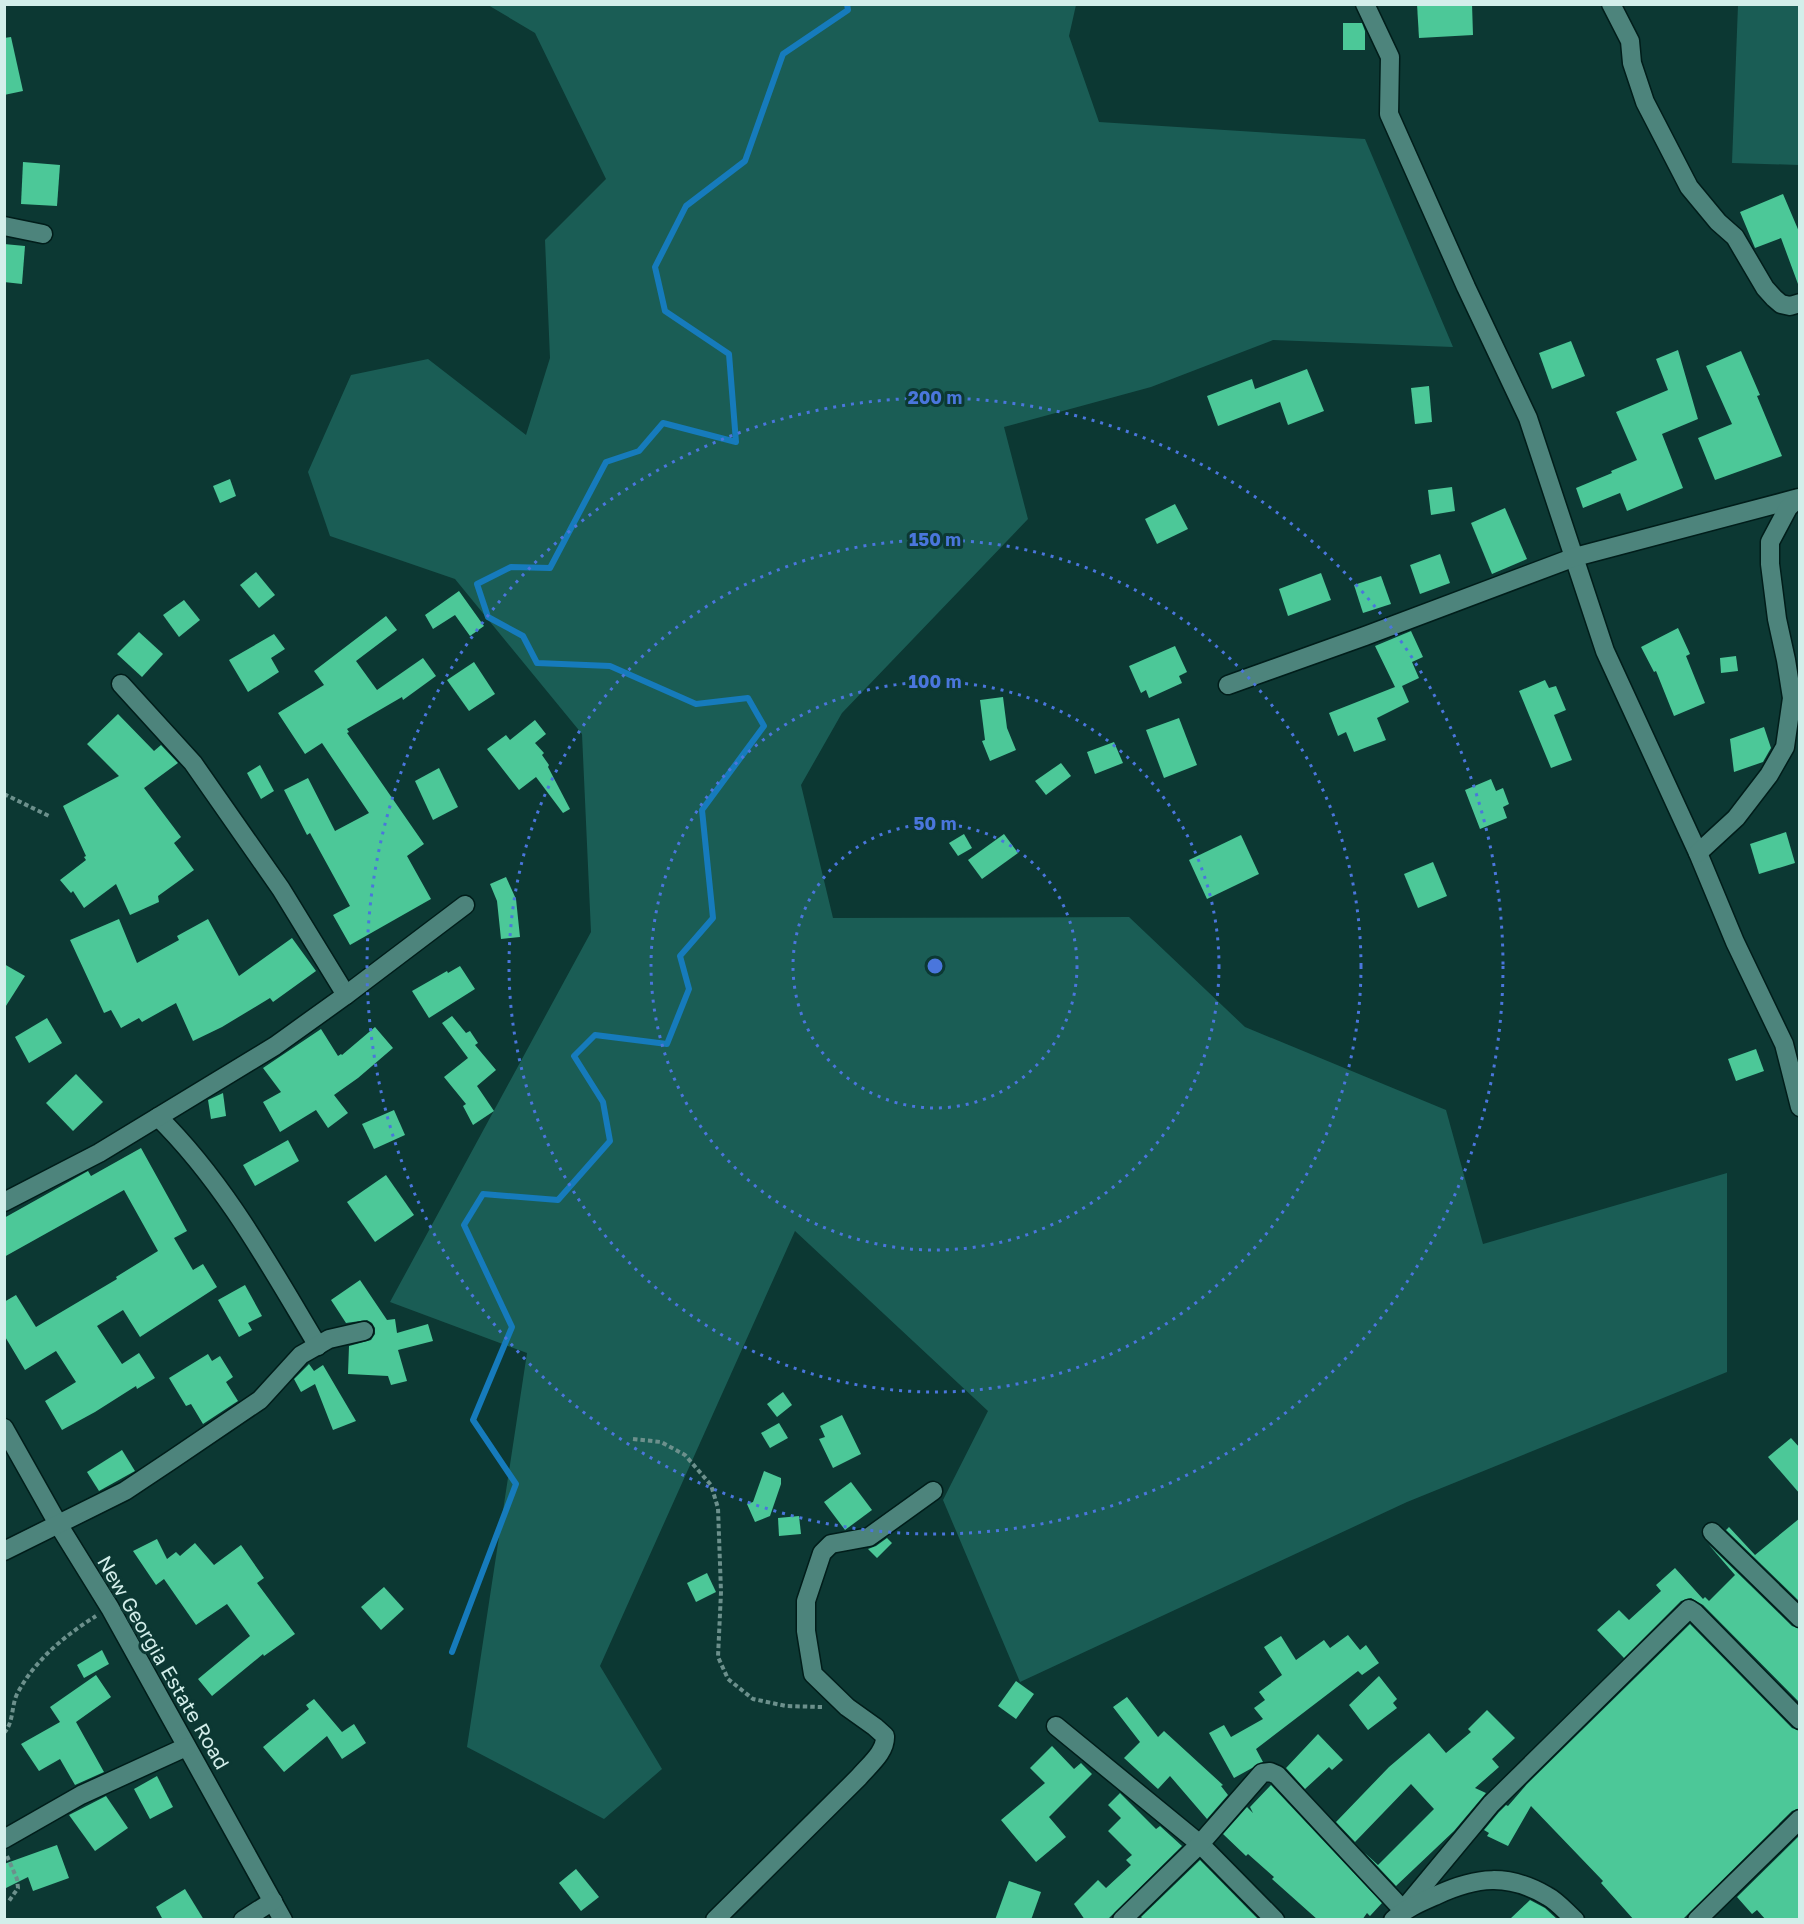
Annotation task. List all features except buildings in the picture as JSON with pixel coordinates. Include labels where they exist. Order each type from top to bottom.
[{"type":"street","points":[[1365,4],[1390,57],[1389,114],[1466,287],[1528,418],[1605,651],[1698,853],[1734,942],[1784,1044],[1800,1107]]},
{"type":"street","points":[[1611,4],[1630,41],[1632,63],[1645,102],[1689,187],[1718,222],[1735,237],[1765,288],[1774,298],[1781,304],[1790,306],[1800,303]]},
{"type":"street","points":[[4,226],[43,234]]},
{"type":"street","points":[[1228,685],[1575,557],[1797,498]]},
{"type":"street","points":[[1698,853],[1736,818],[1769,775],[1785,747],[1792,698],[1777,619],[1770,564],[1770,542],[1788,508],[1797,498]]},
{"type":"street","points":[[121,684],[193,763],[281,889],[346,995]]},
{"type":"street","points":[[4,1202],[99,1153],[275,1046],[465,905]]},
{"type":"street","points":[[158,1117],[204,1169],[250,1232],[318,1346]]},
{"type":"street","points":[[4,1551],[125,1491],[260,1400],[301,1355],[329,1339],[364,1331]]},
{"type":"street","name":"New Georgia Estate Road","points":[[4,1428],[58,1524],[110,1608],[283,1920]]},
{"type":"street","points":[[715,1920],[859,1776],[885,1743],[885,1736],[847,1707],[813,1674],[806,1631],[806,1601],[822,1553],[831,1544],[869,1537],[933,1491]]},
{"type":"street","points":[[1712,1532],[1800,1618]]},
{"type":"street","points":[[1398,1915],[1491,1804],[1689,1609],[1800,1720]]},
{"type":"street","points":[[1056,1726],[1200,1844],[1275,1920]]},
{"type":"street","points":[[4,1839],[81,1796],[186,1748]]},
{"type":"street","points":[[1131,1917],[1200,1844],[1262,1773],[1270,1772],[1277,1775],[1398,1915]]},
{"type":"street","points":[[1697,1920],[1800,1819]]},
{"type":"street","points":[[1398,1915],[1460,1884],[1484,1880],[1514,1881],[1548,1896],[1575,1920]]},
{"type":"street","points":[[243,1920],[273,1901]]},
{"type":"path","points":[[4,794],[49,816]]},
{"type":"path","points":[[633,1438],[661,1442],[685,1455],[711,1485],[718,1508],[721,1592],[718,1657],[728,1679],[753,1699],[786,1706],[847,1707]]},
{"type":"path","points":[[4,1733],[9,1727],[16,1696],[34,1668],[71,1631],[110,1608]]},
{"type":"path","points":[[4,1850],[17,1879],[18,1888],[9,1901]]},
{"type":"green space","points":[[488,5],[1076,5],[1069,36],[1099,122],[1365,139],[1453,347],[1273,340],[1151,387],[1004,427],[1028,519],[842,713],[801,785],[833,918],[1129,917],[1245,1027],[1446,1110],[1483,1244],[1727,1173],[1727,1372],[1407,1502],[1020,1682],[943,1500],[988,1411],[795,1231],[600,1666],[662,1769],[604,1819],[467,1747],[527,1353],[390,1302],[591,932],[582,734],[455,579],[330,536],[308,472],[351,375],[428,359],[526,435],[550,358],[545,240],[606,179],[535,33]]},
{"type":"green space","points":[[1738,5],[1799,5],[1799,165],[1732,163]]},
{"type":"waterway","points":[[452,1652],[516,1484],[473,1420],[512,1327],[464,1225],[483,1194],[558,1200],[610,1141],[603,1102],[574,1056],[595,1035],[667,1044],[689,989],[680,956],[713,918],[702,810],[764,726],[748,698],[696,704],[610,666],[537,663],[523,636],[488,617],[477,584],[511,567],[550,568],[606,462],[639,451],[663,423],[736,442],[729,354],[665,311],[655,267],[686,206],[745,161],[783,54],[848,10],[847,4]]}]
